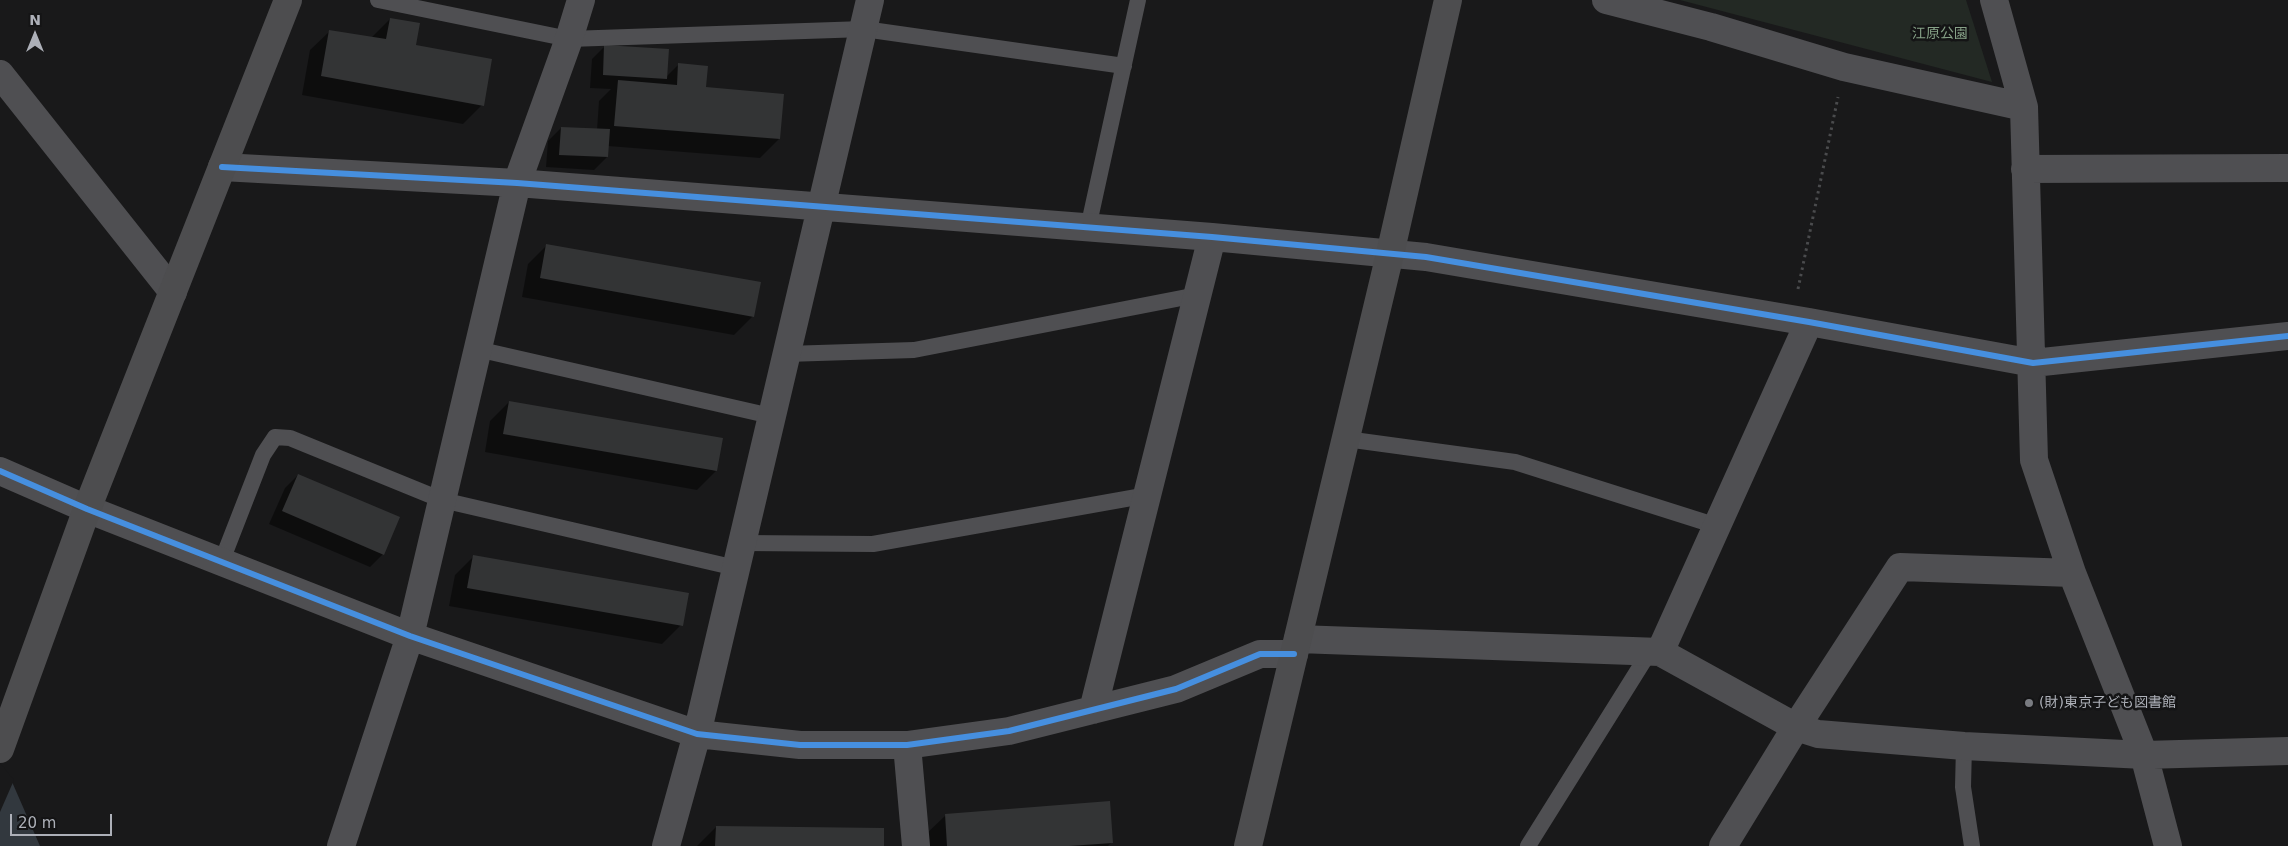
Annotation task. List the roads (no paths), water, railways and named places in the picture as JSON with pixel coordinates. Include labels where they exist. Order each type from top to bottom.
[{"type":"street","points":[[0,748],[87,509],[288,0]]},
{"type":"street","points":[[341,846],[410,636],[516,183],[569,39],[581,0]]},
{"type":"street","points":[[666,846],[698,734],[870,0]]},
{"type":"street","points":[[1248,846],[1390,254],[1448,0]]},
{"type":"street","points":[[1606,0],[1711,27],[1844,67],[2024,107]]},
{"type":"street","points":[[1994,0],[2024,107],[2033,363],[2034,460],[2072,573],[2144,755],[2168,846]]},
{"type":"street","points":[[0,74],[173,292]]},
{"type":"street","points":[[222,167],[516,183],[1212,237],[1426,257],[1801,320],[2033,363],[2288,336]]},
{"type":"street","points":[[2025,169],[2288,168]]},
{"type":"street","points":[[1093,710],[1212,237]]},
{"type":"street","points":[[1655,651],[1717,526],[1801,320]]},
{"type":"street","points":[[0,471],[87,509],[410,636],[698,734],[800,745],[907,745],[1009,731],[1176,689],[1260,654],[1296,647],[1655,651],[1796,727],[1818,734],[1964,746],[2144,755],[2288,751]]},
{"type":"street","points":[[1723,846],[1796,727],[1900,567],[2072,573]]},
{"type":"street","points":[[907,745],[916,846]]},
{"type":"lane","points":[[378,0],[569,39],[864,29],[1124,66]]},
{"type":"lane","points":[[1088,228],[1138,0]]},
{"type":"lane","points":[[786,354],[914,350],[1197,295]]},
{"type":"lane","points":[[478,349],[772,416]]},
{"type":"lane","points":[[221,562],[263,455],[275,437],[290,438],[442,500],[739,555],[873,544],[1148,495]]},
{"type":"lane","points":[[1346,439],[1515,462],[1717,526]]},
{"type":"lane","points":[[1528,846],[1655,651]]},
{"type":"lane","points":[[1964,746],[1963,787],[1972,846]]},
{"type":"place","name":"(財)東京子ども図書館","points":[[2029,703]]},
{"type":"park label","name":"江原公園","points":[[1940,34]]}]
